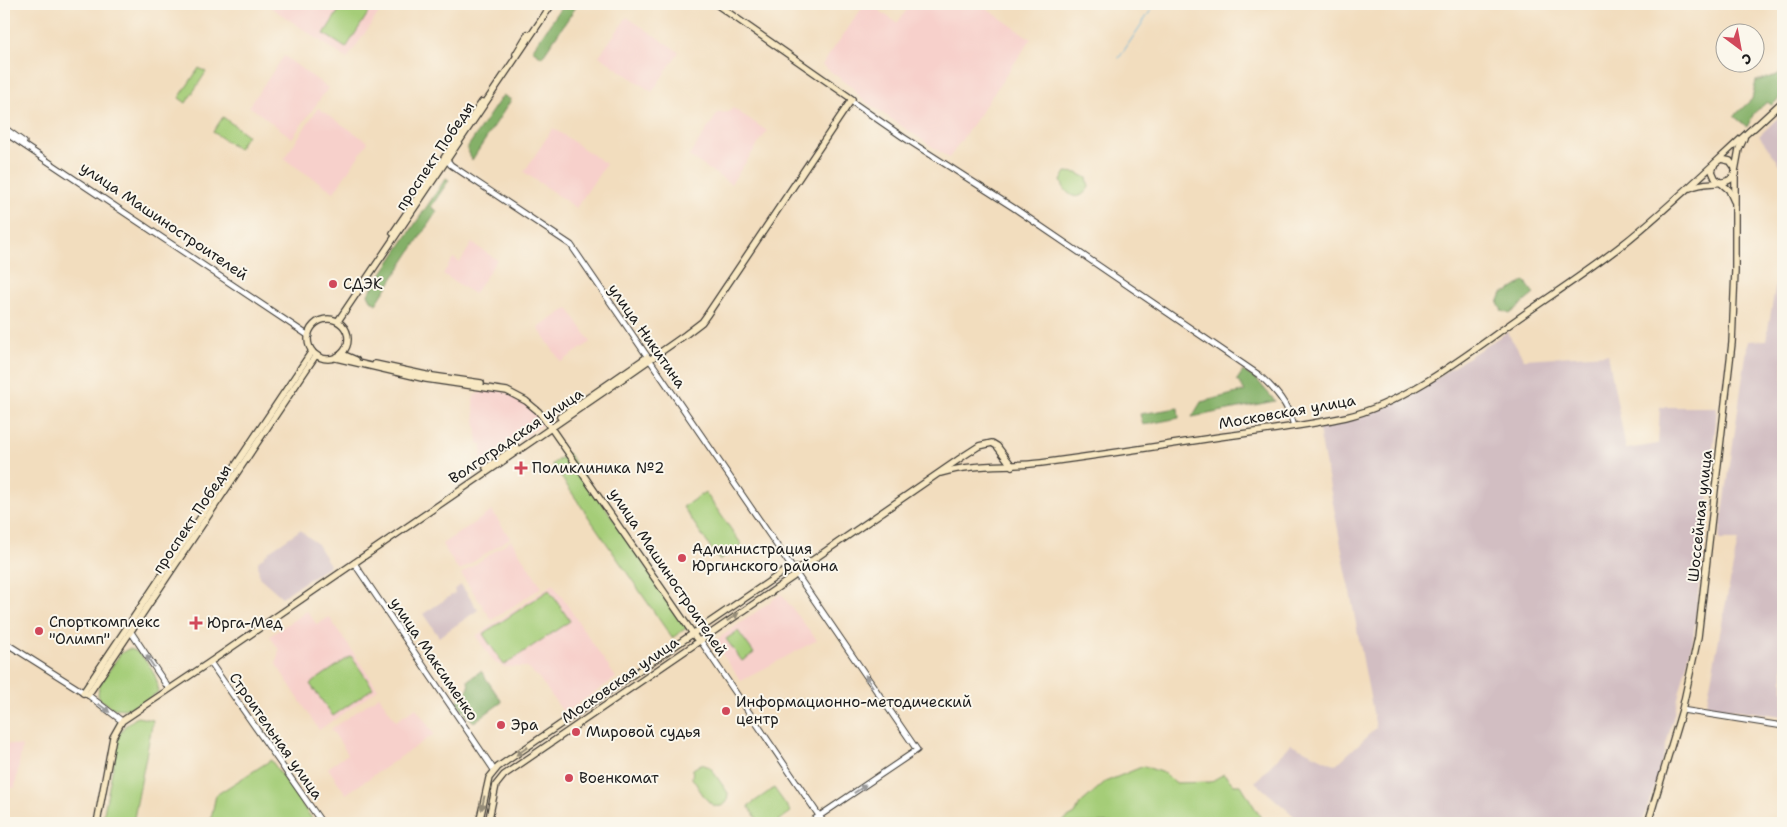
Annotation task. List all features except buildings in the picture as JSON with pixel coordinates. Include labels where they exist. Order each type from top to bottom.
[{"type":"main road","name":"проспект Победы","points":[[336,321],[551,4]]},
{"type":"main road","points":[[336,321],[444,156],[551,4]]},
{"type":"main road","points":[[710,4],[851,99]]},
{"type":"main road","points":[[716,4],[851,99]]},
{"type":"main road","name":"Волгоградская улица","points":[[122,721],[493,468],[551,425],[702,322],[851,99]]},
{"type":"main road","name":"Шоссейная улица","points":[[1648,823],[1682,710],[1700,628],[1731,349],[1735,271],[1735,171],[1741,144],[1756,125],[1783,100]]},
{"type":"main road","name":"Московская улица","points":[[941,473],[971,466],[1012,466],[1087,457],[1294,426],[1363,412],[1413,390],[1598,263],[1645,226],[1756,125]]},
{"type":"main road","points":[[1735,171],[1732,163],[1727,159],[1721,159],[1712,168],[1713,174],[1729,190],[1736,205]]},
{"type":"main road","name":"Московская улица","points":[[1680,195],[1696,185],[1730,180],[1735,171]]},
{"type":"main road","points":[[321,320],[336,321],[343,325],[348,336],[348,343],[339,356],[322,358],[314,353],[309,346],[309,334],[316,323],[321,320]]},
{"type":"main road","name":"проспект Победы","points":[[85,694],[314,353]]},
{"type":"main road","name":"улица Машиностроителей","points":[[339,356],[426,375],[508,388],[531,400],[551,425],[699,640]]},
{"type":"main road","points":[[168,688],[551,425]]},
{"type":"main road","name":"Московская улица","points":[[501,778],[796,575],[804,566],[979,446],[992,442],[1012,466]]},
{"type":"main road","points":[[965,455],[966,463],[971,466]]},
{"type":"main road","points":[[999,466],[1004,463],[1005,456]]},
{"type":"main road","points":[[791,566],[804,566]]},
{"type":"main road","name":"Московская улица","points":[[494,770],[791,566]]},
{"type":"main road","points":[[97,823],[113,737],[122,721]]},
{"type":"main road","points":[[544,736],[549,744]]},
{"type":"main road","points":[[479,823],[488,778],[494,770],[501,778],[494,790],[488,823]]},
{"type":"street","points":[[851,99],[1259,375],[1282,397],[1294,426]]},
{"type":"street","name":"улица Машиностроителей","points":[[6,129],[309,334]]},
{"type":"street","name":"улица Никитина","points":[[447,160],[571,246],[796,575]]},
{"type":"street","name":"улица Максименко","points":[[355,562],[494,770]]},
{"type":"street","points":[[796,575],[917,750],[809,823]]},
{"type":"street","points":[[128,631],[168,688]]},
{"type":"street","name":"улица Машиностроителей","points":[[699,640],[824,823]]},
{"type":"street","points":[[4,642],[85,694],[122,721]]},
{"type":"street","name":"Строительная улица","points":[[210,662],[322,823]]},
{"type":"street","points":[[1682,710],[1783,726]]},
{"type":"shaded area","points":[[266,4],[385,4],[347,59]]},
{"type":"shaded area","points":[[865,4],[870,4],[897,23],[911,4],[980,4],[1031,39],[949,158],[860,98],[853,88],[822,65]]},
{"type":"shaded area","points":[[627,17],[679,52],[652,92],[599,56]]},
{"type":"shaded area","points":[[284,56],[328,88],[292,138],[249,106]]},
{"type":"shaded area","points":[[318,108],[368,142],[334,192],[284,159]]},
{"type":"shaded area","points":[[733,108],[767,131],[731,184],[689,156],[718,113],[729,112]]},
{"type":"shaded area","points":[[1783,113],[1783,168],[1759,136]]},
{"type":"shaded area","points":[[553,128],[606,164],[576,208],[524,172]]},
{"type":"shaded area","points":[[472,243],[497,260],[474,294],[443,274],[453,258],[460,262]]},
{"type":"shaded area","points":[[1781,254],[1783,254],[1783,716],[1706,706],[1738,540],[1719,540],[1748,341],[1766,340]]},
{"type":"shaded area","points":[[568,308],[591,342],[561,362],[538,328]]},
{"type":"shaded area","points":[[1507,332],[1524,359],[1608,354],[1626,449],[1658,444],[1660,407],[1717,407],[1693,640],[1657,780],[1642,823],[1302,823],[1255,782],[1291,744],[1336,765],[1376,728],[1318,425],[1386,406],[1410,395]]},
{"type":"shaded area","points":[[479,390],[499,390],[515,396],[527,404],[545,423],[481,467],[482,444],[478,444],[473,400],[475,394],[478,395]]},
{"type":"shaded area","points":[[492,511],[510,538],[459,571],[442,544]]},
{"type":"shaded area","points":[[300,530],[316,543],[330,565],[282,597],[259,577],[258,562],[272,549]]},
{"type":"shaded area","points":[[511,540],[542,587],[492,620],[461,574]]},
{"type":"shaded area","points":[[553,584],[616,678],[564,713],[538,677],[526,667],[504,667],[494,662],[476,636]]},
{"type":"shaded area","points":[[461,585],[478,610],[439,637],[423,614],[455,593],[454,590]]},
{"type":"shaded area","points":[[781,594],[817,640],[741,681],[714,642]]},
{"type":"shaded area","points":[[307,611],[317,625],[329,617],[378,689],[319,730],[276,664],[279,650],[270,636]]},
{"type":"shaded area","points":[[379,696],[396,721],[416,708],[434,734],[346,794],[328,768],[348,754],[331,729]]},
{"type":"shaded area","points":[[4,743],[22,746],[15,788],[4,786]]},
{"type":"green space","points":[[343,4],[374,4],[346,48],[324,34]]},
{"type":"green space","points":[[564,4],[578,4],[542,57],[532,50]]},
{"type":"green space","points":[[199,68],[206,72],[186,103],[179,98]]},
{"type":"green space","points":[[1783,70],[1783,95],[1772,105],[1767,102],[1754,113],[1747,127],[1734,116],[1752,99],[1756,81],[1777,75]]},
{"type":"green space","points":[[503,95],[511,100],[472,160],[467,148]]},
{"type":"green space","points":[[223,117],[247,135],[238,149],[213,132]]},
{"type":"green space","points":[[1066,172],[1077,173],[1087,178],[1089,187],[1085,192],[1077,197],[1066,191],[1061,181]]},
{"type":"green space","points":[[446,178],[449,180],[431,207],[437,211],[376,304],[368,294]]},
{"type":"green space","points":[[1525,281],[1534,294],[1510,314],[1502,311],[1498,303],[1502,293]]},
{"type":"green space","points":[[1243,371],[1257,380],[1275,401],[1192,417],[1201,402],[1245,391],[1237,380]]},
{"type":"green space","points":[[1178,408],[1179,418],[1143,425],[1140,414]]},
{"type":"green space","points":[[568,453],[688,627],[672,638],[552,464]]},
{"type":"green space","points":[[705,492],[742,545],[719,560],[683,507]]},
{"type":"green space","points":[[549,590],[570,621],[504,665],[483,634]]},
{"type":"green space","points":[[738,631],[754,653],[742,661],[726,639]]},
{"type":"green space","points":[[128,649],[134,650],[145,659],[156,679],[158,692],[143,703],[125,709],[112,708],[100,699],[98,695],[99,686],[120,654]]},
{"type":"green space","points":[[351,656],[373,688],[333,716],[310,684]]},
{"type":"green space","points":[[481,671],[502,702],[474,722],[457,702],[469,688],[468,680]]},
{"type":"green space","points":[[137,717],[153,720],[133,823],[102,823],[119,735],[125,726]]},
{"type":"green space","points":[[271,760],[315,823],[210,823],[216,795]]},
{"type":"green space","points":[[701,764],[710,767],[728,793],[727,802],[722,806],[716,806],[707,800],[692,778],[693,769]]},
{"type":"green space","points":[[1144,766],[1166,774],[1175,783],[1210,782],[1224,774],[1234,785],[1241,785],[1264,823],[1059,823],[1075,814],[1080,804],[1105,782]]},
{"type":"green space","points":[[774,788],[791,812],[775,823],[760,823],[748,806]]},
{"type":"waterway","points":[[1119,58],[1155,4]]},
{"type":"place","name":"СДЭК","points":[[333,284]]},
{"type":"place","name":"Поликлиника №2","points":[[521,468]]},
{"type":"place","name":"Администрация Юргинского района","points":[[682,558]]},
{"type":"place","name":"Юрга-Мед","points":[[196,623]]},
{"type":"place","name":"Спорткомплекс \"Олимп\"","points":[[39,631]]},
{"type":"place","name":"Информационно-методический центр","points":[[726,711]]},
{"type":"place","name":"Эра","points":[[501,725]]},
{"type":"place","name":"Мировой судья","points":[[576,732]]},
{"type":"place","name":"Военкомат","points":[[569,778]]}]
